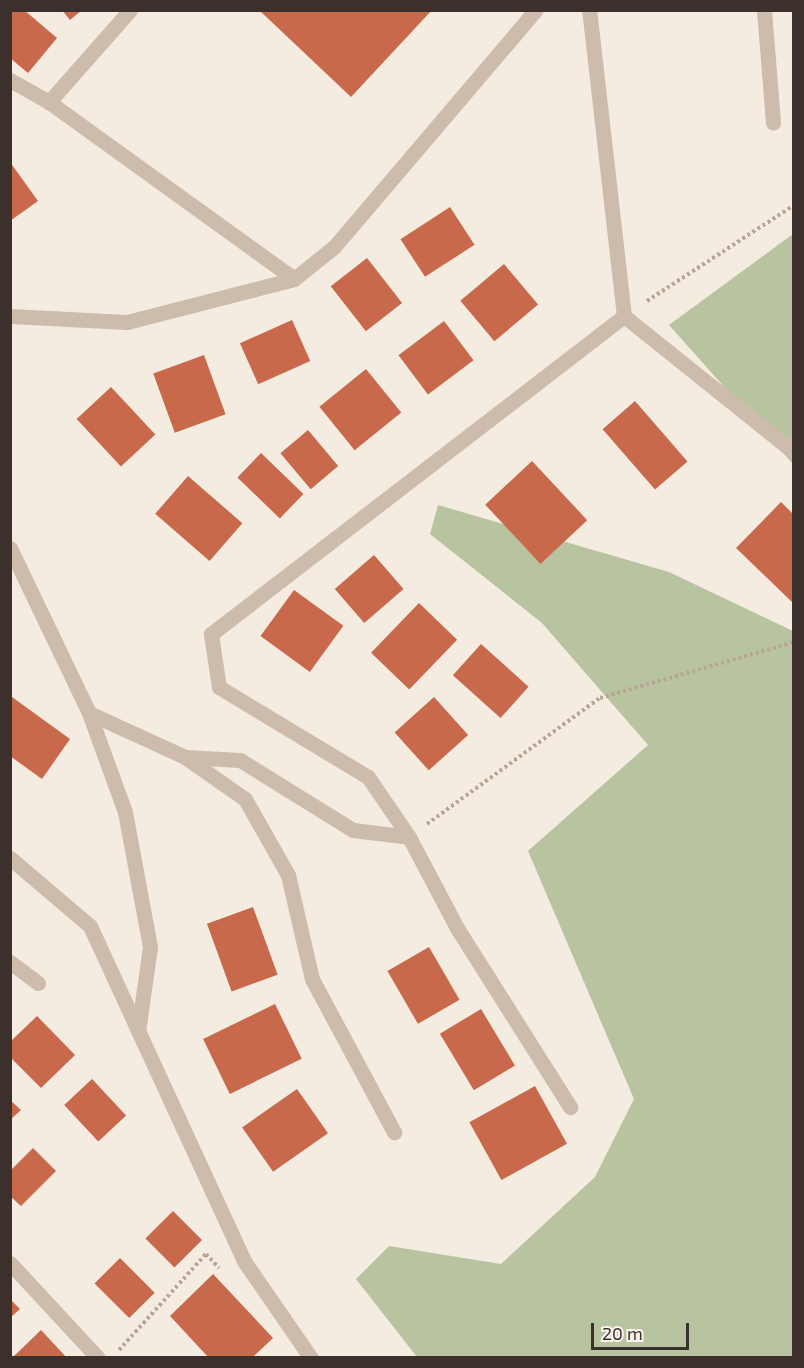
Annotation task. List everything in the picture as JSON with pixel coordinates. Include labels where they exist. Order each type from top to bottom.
[{"type":"street","points":[[49,102],[130,10]]},
{"type":"street","points":[[10,316],[127,322],[294,279],[334,247],[536,10]]},
{"type":"street","points":[[589,10],[624,316],[794,452]]},
{"type":"street","points":[[764,10],[773,123]]},
{"type":"street","points":[[10,80],[49,102],[294,279]]},
{"type":"street","points":[[570,1107],[457,928],[409,837],[368,777],[219,687],[211,634],[624,316]]},
{"type":"street","points":[[10,548],[89,713],[125,812],[150,947],[138,1031]]},
{"type":"street","points":[[89,713],[184,757],[244,799],[288,874],[312,979],[394,1132]]},
{"type":"street","points":[[184,757],[240,760],[353,830],[409,837]]},
{"type":"street","points":[[10,858],[90,926],[244,1260],[311,1358]]},
{"type":"street","points":[[10,962],[38,983]]},
{"type":"street","points":[[10,1263],[98,1358]]},
{"type":"path","points":[[624,316],[794,205]]},
{"type":"path","points":[[409,837],[600,698],[794,642]]},
{"type":"path","points":[[112,1358],[206,1254],[229,1278]]},
{"type":"green space","points":[[793,234],[793,464],[669,325]]},
{"type":"green space","points":[[438,505],[669,572],[793,631],[793,1357],[417,1357],[356,1279],[389,1246],[501,1264],[595,1177],[634,1099],[528,851],[648,745],[542,623],[430,534]]},
{"type":"building","points":[[10,10],[24,10],[57,38],[28,73],[10,58]]},
{"type":"building","points":[[62,10],[82,10],[70,20]]},
{"type":"building","points":[[259,10],[432,10],[351,97]]},
{"type":"building","points":[[10,162],[38,201],[10,221]]},
{"type":"building","points":[[450,207],[475,245],[425,277],[401,239]]},
{"type":"building","points":[[367,258],[402,303],[366,331],[331,286]]},
{"type":"building","points":[[504,264],[538,305],[494,341],[460,301]]},
{"type":"building","points":[[292,320],[310,361],[258,384],[240,343]]},
{"type":"building","points":[[444,321],[473,360],[428,394],[398,355]]},
{"type":"building","points":[[204,355],[226,414],[175,433],[153,373]]},
{"type":"building","points":[[366,369],[401,413],[355,450],[319,407]]},
{"type":"building","points":[[111,387],[155,435],[121,467],[77,419]]},
{"type":"building","points":[[635,401],[687,461],[655,490],[603,429]]},
{"type":"building","points":[[308,430],[338,466],[311,489],[280,453]]},
{"type":"building","points":[[261,453],[303,494],[280,518],[237,477]]},
{"type":"building","points":[[532,461],[587,520],[540,564],[485,505]]},
{"type":"building","points":[[188,476],[242,523],[210,561],[155,514]]},
{"type":"building","points":[[781,502],[794,515],[794,604],[736,548]]},
{"type":"building","points":[[374,555],[404,589],[364,623],[335,589]]},
{"type":"building","points":[[294,590],[343,626],[310,672],[260,636]]},
{"type":"building","points":[[419,603],[457,640],[409,689],[371,653]]},
{"type":"building","points":[[481,644],[529,687],[500,718],[453,675]]},
{"type":"building","points":[[12,697],[70,739],[42,779],[10,756]]},
{"type":"building","points":[[434,697],[468,735],[429,770],[395,732]]},
{"type":"building","points":[[253,907],[278,975],[232,991],[207,924]]},
{"type":"building","points":[[429,947],[460,1000],[418,1024],[387,971]]},
{"type":"building","points":[[275,1004],[302,1059],[230,1094],[203,1039]]},
{"type":"building","points":[[481,1009],[515,1066],[474,1090],[440,1034]]},
{"type":"building","points":[[37,1016],[75,1055],[41,1088],[10,1057],[10,1042]]},
{"type":"building","points":[[92,1079],[126,1116],[98,1141],[64,1105]]},
{"type":"building","points":[[535,1086],[567,1144],[501,1180],[469,1122]]},
{"type":"building","points":[[297,1089],[328,1133],[273,1172],[242,1127]]},
{"type":"building","points":[[10,1100],[21,1110],[10,1120]]},
{"type":"building","points":[[33,1148],[56,1171],[21,1206],[10,1196],[10,1171]]},
{"type":"building","points":[[173,1211],[202,1240],[174,1268],[145,1239]]},
{"type":"building","points":[[120,1258],[155,1293],[129,1318],[95,1283]]},
{"type":"building","points":[[213,1274],[273,1338],[252,1358],[209,1358],[170,1316]]},
{"type":"building","points":[[10,1299],[20,1309],[10,1318]]},
{"type":"building","points":[[41,1330],[67,1358],[12,1358]]}]
